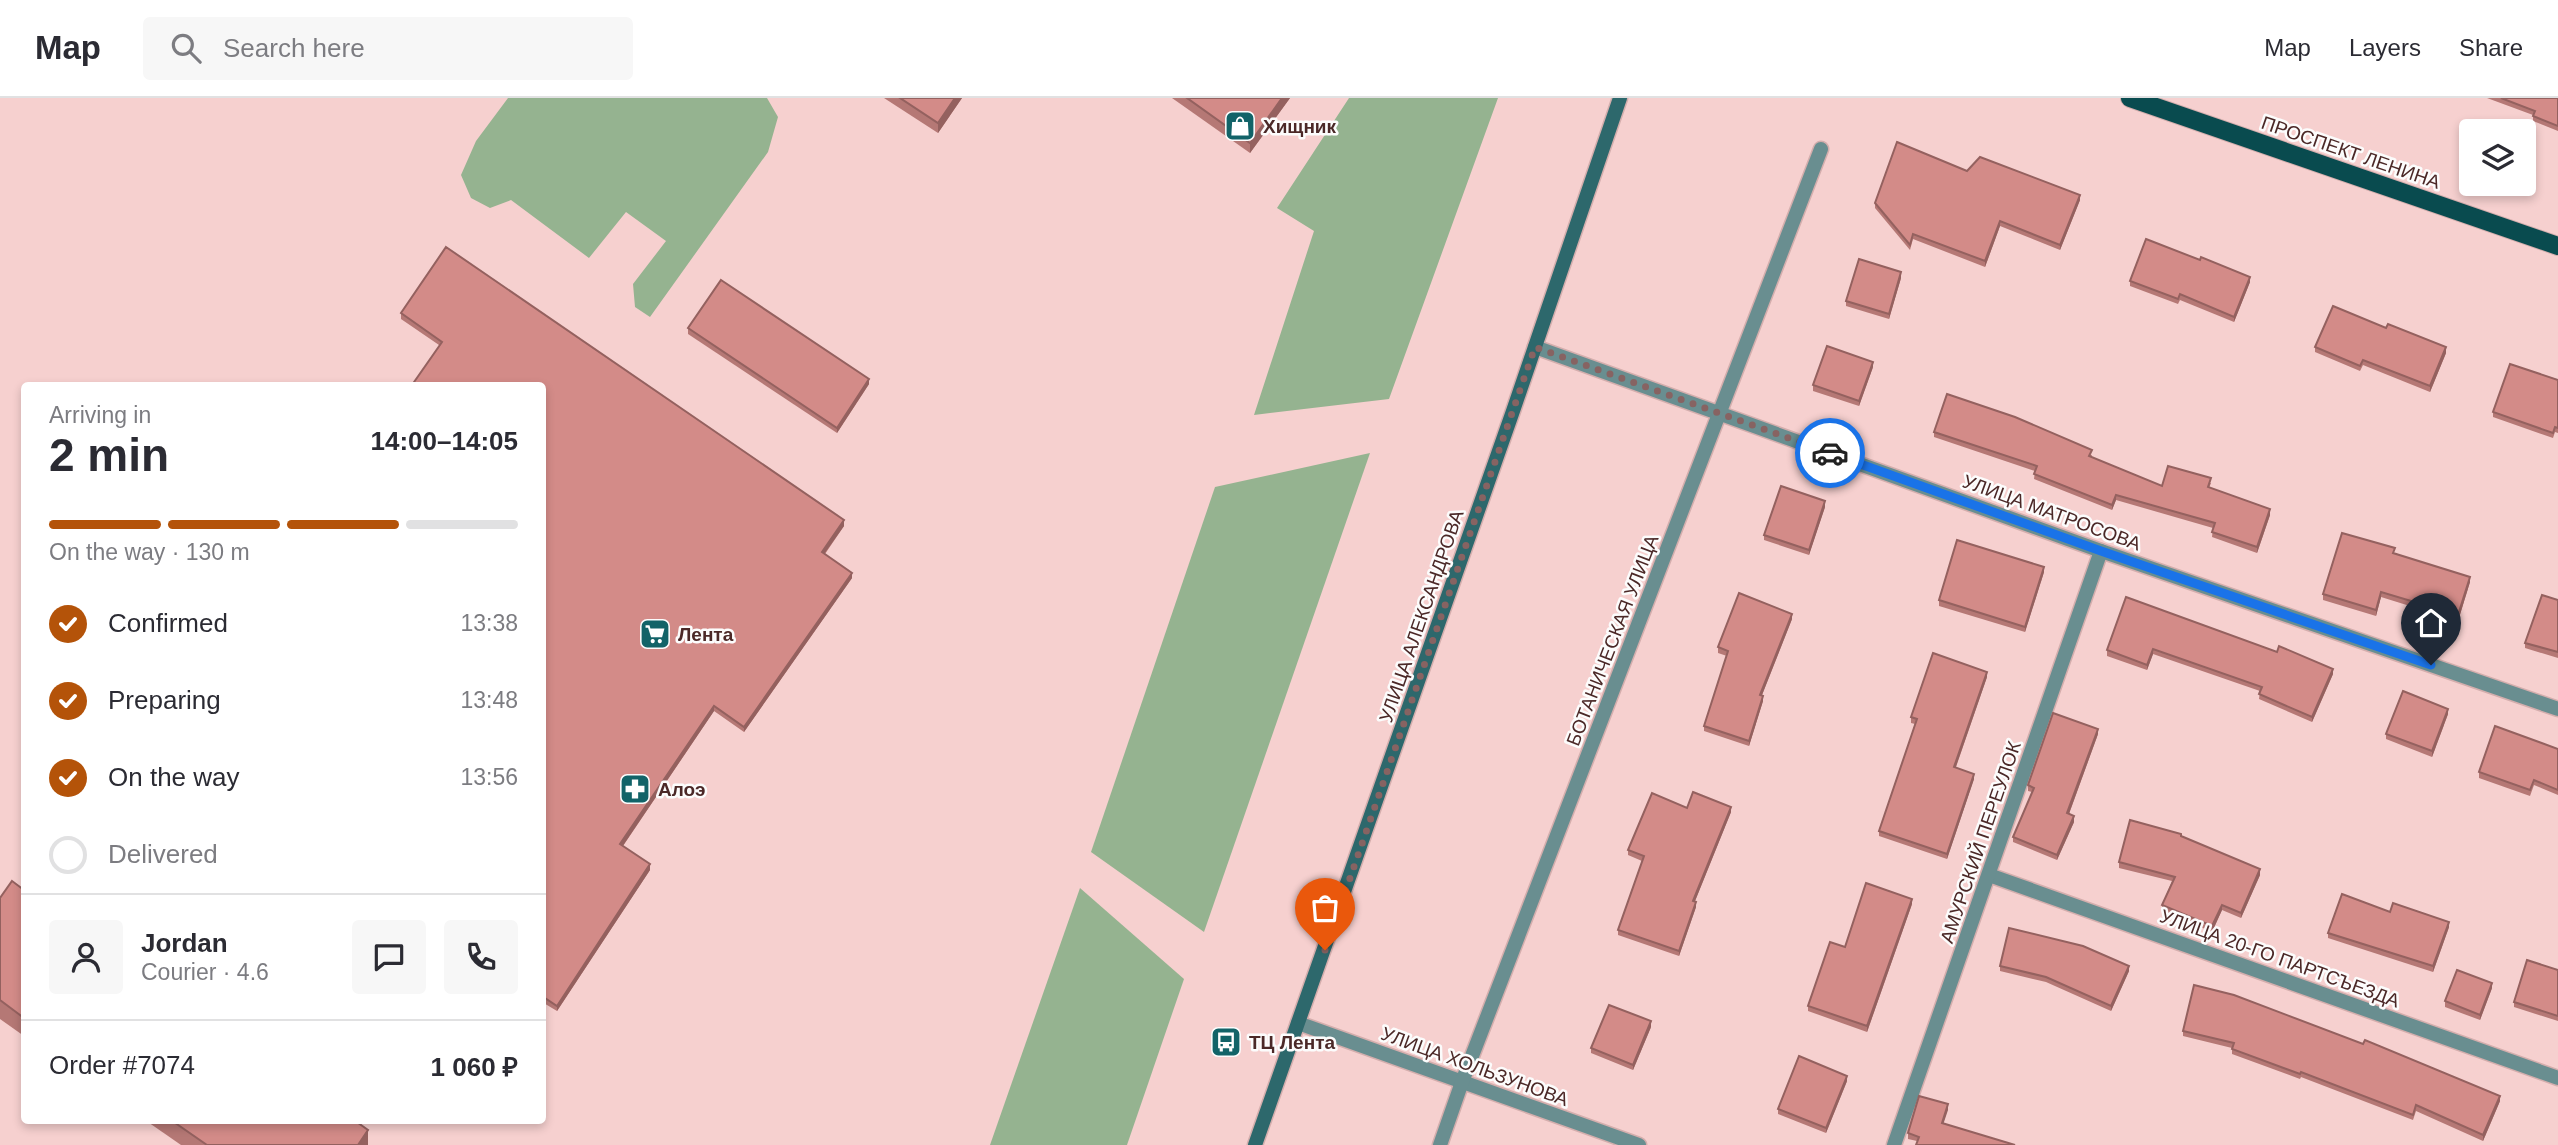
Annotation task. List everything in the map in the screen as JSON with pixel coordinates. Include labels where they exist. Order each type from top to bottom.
[{"type":"main road","name":"УЛИЦА АЛЕКСАНДРОВА","points":[[1255,1145],[1620,98]]},
{"type":"main road","name":"ПРОСПЕКТ ЛЕНИНА","points":[[2130,98],[2558,246]]},
{"type":"street","name":"БОТАНИЧЕСКАЯ УЛИЦА","points":[[1440,1145],[1821,149]]},
{"type":"street","name":"УЛИЦА МАТРОСОВА","points":[[1535,347],[2101,551],[2558,709]]},
{"type":"street","name":"АМУРСКИЙ ПЕРЕУЛОК","points":[[1894,1145],[2101,551]]},
{"type":"street","name":"УЛИЦА 20-ГО ПАРТСЪЕЗДА","points":[[1989,875],[2558,1078]]},
{"type":"street","name":"УЛИЦА ХОЛЬЗУНОВА","points":[[1298,1023],[1639,1145]]},
{"type":"green space","points":[[508,98],[767,98],[778,117],[768,152],[650,317],[635,307],[633,284],[666,241],[626,212],[589,258],[511,200],[490,208],[471,198],[461,175],[476,141]]},
{"type":"green space","points":[[1349,98],[1498,98],[1389,399],[1254,415],[1314,231],[1277,208]]},
{"type":"green space","points":[[1370,453],[1204,932],[1091,852],[1215,487]]},
{"type":"green space","points":[[1080,888],[1184,979],[1127,1145],[990,1145]]},
{"type":"building","points":[[900,98],[955,98],[938,123]]},
{"type":"building","name":"Хищник","points":[[1187,98],[1282,98],[1250,143]]},
{"type":"building","points":[[2501,98],[2558,98],[2558,126],[2533,116],[2535,111]]},
{"type":"building","points":[[1897,142],[1967,171],[1980,157],[2080,195],[2060,245],[2000,221],[1985,261],[1913,234],[1910,245],[1875,203]]},
{"type":"building","points":[[2146,239],[2250,277],[2234,317],[2180,294],[2178,299],[2130,281]]},
{"type":"building","name":"Лента","points":[[446,247],[844,520],[822,552],[852,573],[744,727],[714,706],[620,844],[650,864],[557,1006],[546,999],[546,382],[414,382],[442,342],[401,313]]},
{"type":"building","points":[[1859,259],[1901,272],[1889,314],[1846,301]]},
{"type":"building","points":[[721,280],[869,379],[837,428],[688,328]]},
{"type":"building","points":[[2333,306],[2386,328],[2388,324],[2446,347],[2430,386],[2363,360],[2360,366],[2315,347]]},
{"type":"building","points":[[1827,346],[1873,362],[1859,401],[1813,385]]},
{"type":"building","points":[[2510,364],[2558,380],[2558,428],[2555,427],[2553,433],[2493,412]]},
{"type":"building","points":[[1947,394],[2015,417],[2092,450],[2089,456],[2162,486],[2168,466],[2211,478],[2208,487],[2270,509],[2257,547],[2212,532],[2215,523],[2116,495],[2112,505],[2034,474],[2037,466],[1934,432]]},
{"type":"building","points":[[1781,486],[1825,501],[1809,550],[1764,535]]},
{"type":"building","points":[[2342,533],[2395,548],[2393,553],[2470,577],[2458,615],[2381,592],[2376,610],[2323,594]]},
{"type":"building","points":[[1957,540],[2044,567],[2025,627],[1939,600]]},
{"type":"building","points":[[1739,593],[1792,614],[1760,695],[1763,696],[1749,741],[1704,726],[1728,651],[1718,647]]},
{"type":"building","points":[[2542,595],[2558,600],[2558,652],[2525,643]]},
{"type":"building","points":[[2126,597],[2277,652],[2279,646],[2333,669],[2312,717],[2259,694],[2262,687],[2153,649],[2147,665],[2107,650]]},
{"type":"building","points":[[1933,653],[1987,672],[1954,767],[1974,774],[1947,854],[1879,831],[1917,719],[1911,717]]},
{"type":"building","points":[[2403,691],[2448,709],[2432,751],[2386,734]]},
{"type":"building","points":[[2053,713],[2098,729],[2067,813],[2074,816],[2057,855],[2013,837],[2034,788],[2028,785]]},
{"type":"building","points":[[2495,726],[2558,749],[2558,790],[2534,780],[2530,790],[2479,772]]},
{"type":"building","points":[[1693,792],[1731,807],[1693,901],[1696,902],[1679,951],[1618,930],[1644,856],[1628,850],[1652,793],[1687,808]]},
{"type":"building","points":[[2130,820],[2181,834],[2260,869],[2241,913],[2222,905],[2212,926],[2162,905],[2175,877],[2119,862]]},
{"type":"building","points":[[12,881],[21,888],[21,1016],[0,1000],[0,898]]},
{"type":"building","points":[[1866,883],[1912,899],[1867,1026],[1808,1006],[1830,942],[1845,947]]},
{"type":"building","points":[[2342,894],[2390,912],[2393,903],[2449,922],[2433,966],[2328,933]]},
{"type":"building","points":[[2009,928],[2083,946],[2129,966],[2111,1006],[2046,977],[2000,966]]},
{"type":"building","points":[[2527,960],[2558,970],[2558,1016],[2514,1002]]},
{"type":"building","points":[[2457,970],[2492,983],[2480,1015],[2445,1001]]},
{"type":"building","points":[[2194,985],[2234,995],[2363,1044],[2365,1040],[2500,1096],[2483,1135],[2416,1105],[2413,1115],[2232,1049],[2234,1043],[2183,1031]]},
{"type":"building","points":[[1609,1005],[1651,1021],[1633,1065],[1591,1048]]},
{"type":"building","points":[[1799,1056],[1847,1076],[1826,1128],[1778,1109]]},
{"type":"building","points":[[1919,1096],[1948,1104],[1942,1123],[2015,1145],[1916,1145],[1919,1137],[1908,1133]]},
{"type":"building","points":[[177,1124],[360,1124],[368,1130],[358,1145],[207,1145]]},
{"type":"way so far","points":[[1325,950],[1535,347],[1830,453]]},
{"type":"place","name":"Хищник","points":[[1240,126]]},
{"type":"place","name":"Лента","points":[[655,634]]},
{"type":"place","name":"Алоэ","points":[[635,789]]},
{"type":"place","name":"ТЦ Лента","points":[[1226,1042]]},
{"type":"route","points":[[1830,453],[2101,551],[2431,665]]}]
